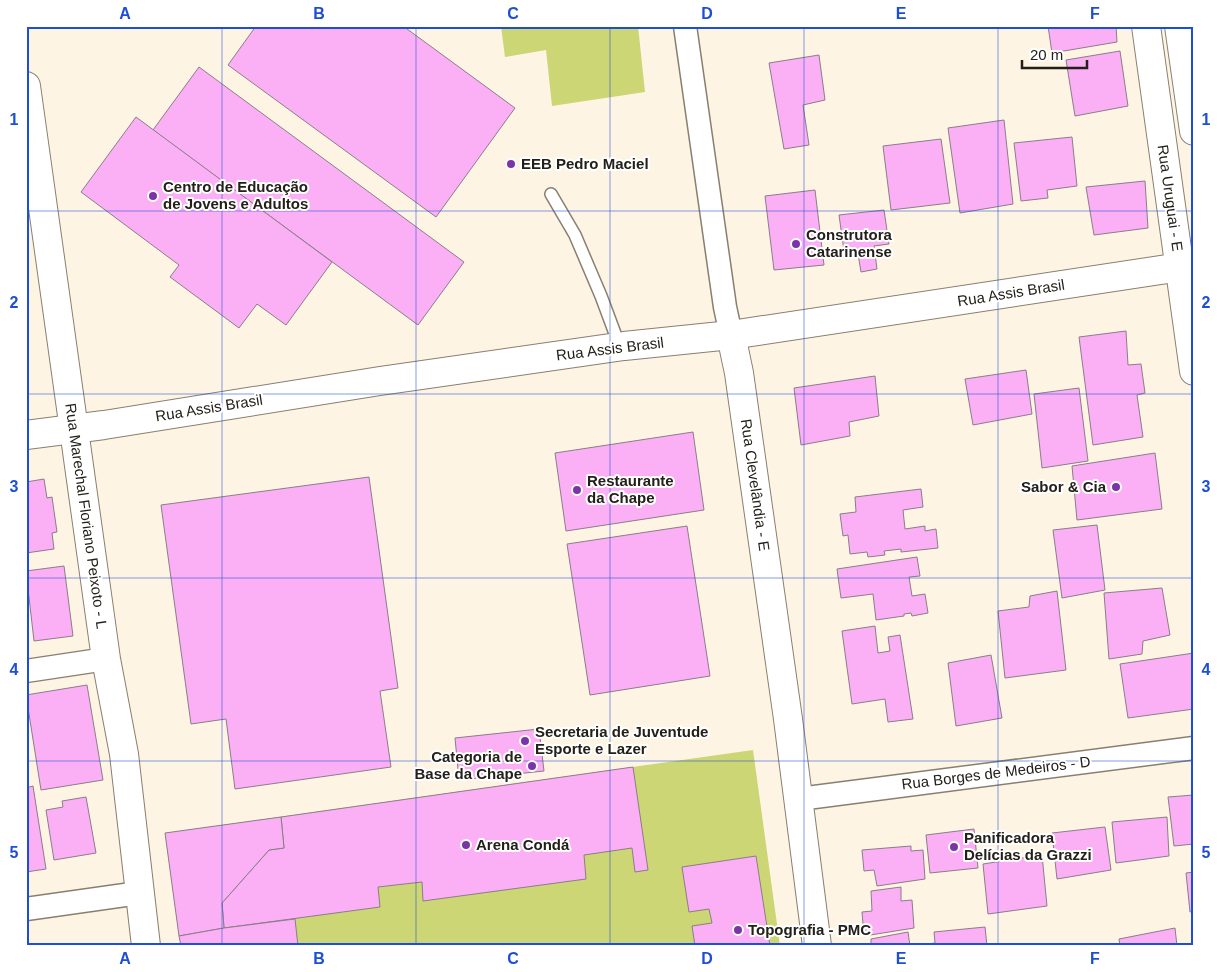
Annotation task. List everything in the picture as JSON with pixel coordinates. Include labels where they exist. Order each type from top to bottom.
[{"type":"street","name":"Rua Clevelândia - E","points":[[685,26],[725,307],[740,383],[799,799],[817,946]]},
{"type":"street","name":"Rua Uruguai - E","points":[[1146,26],[1186,266],[1194,370]]},
{"type":"street","points":[[1180,26],[1194,131]]},
{"type":"street","name":"Rua Marechal Floriano Peixoto - L","points":[[26,86],[34,206],[74,428],[106,659],[124,754],[146,946]]},
{"type":"street","name":"Rua Assis Brasil","points":[[26,435],[380,381],[620,347],[731,335],[1186,266]]},
{"type":"street","points":[[26,671],[106,659]]},
{"type":"street","name":"Rua Borges de Medeiros - D","points":[[799,799],[1194,748]]},
{"type":"street","points":[[26,909],[139,893]]},
{"type":"lane","points":[[551,194],[575,235],[620,347]]},
{"type":"green space","points":[[501,26],[638,26],[645,92],[552,106],[546,50],[505,57]]},
{"type":"green space","name":"Arena Condá","points":[[753,750],[780,946],[181,946],[165,833]]},
{"type":"building","points":[[256,26],[403,26],[515,108],[436,217],[228,65]]},
{"type":"building","points":[[1048,26],[1116,26],[1117,42],[1052,53]]},
{"type":"building","points":[[1120,51],[1128,106],[1075,116],[1066,60]]},
{"type":"building","points":[[819,55],[825,100],[803,105],[809,145],[784,149],[769,63]]},
{"type":"building","points":[[199,67],[464,262],[418,325],[153,130]]},
{"type":"building","points":[[136,117],[332,262],[286,325],[257,304],[239,328],[170,277],[179,265],[81,192]]},
{"type":"building","points":[[1004,120],[1013,204],[960,213],[948,128]]},
{"type":"building","points":[[1072,137],[1077,186],[1047,190],[1048,198],[1021,201],[1014,143]]},
{"type":"building","points":[[941,139],[950,203],[891,210],[883,146]]},
{"type":"building","points":[[1145,181],[1148,228],[1094,235],[1086,187]]},
{"type":"building","points":[[815,190],[824,265],[774,270],[765,196]]},
{"type":"building","points":[[884,210],[889,244],[874,246],[877,269],[861,272],[857,248],[844,251],[839,215]]},
{"type":"building","points":[[1126,331],[1128,365],[1141,364],[1145,393],[1137,395],[1143,437],[1093,445],[1079,337]]},
{"type":"building","points":[[1026,370],[1032,414],[973,425],[965,379]]},
{"type":"building","points":[[875,376],[879,416],[849,422],[850,436],[801,445],[794,388]]},
{"type":"building","points":[[1079,388],[1088,461],[1042,468],[1034,394]]},
{"type":"building","points":[[693,432],[704,510],[566,531],[555,453]]},
{"type":"building","name":"Sabor & Cia","points":[[1155,453],[1162,509],[1077,520],[1072,466]]},
{"type":"building","points":[[369,477],[398,688],[380,691],[391,767],[235,789],[226,719],[191,724],[161,505]]},
{"type":"building","points":[[44,479],[47,498],[52,497],[57,532],[52,533],[54,549],[26,553],[26,482]]},
{"type":"building","points":[[921,489],[923,507],[903,510],[905,529],[925,526],[925,531],[936,529],[938,548],[901,552],[901,549],[884,551],[885,555],[868,557],[867,552],[850,554],[848,535],[843,536],[840,514],[856,512],[855,497]]},
{"type":"building","points":[[1097,525],[1105,590],[1062,598],[1053,530]]},
{"type":"building","points":[[687,526],[710,676],[590,695],[567,544]]},
{"type":"building","points":[[917,557],[920,576],[909,577],[912,596],[925,594],[928,613],[912,616],[911,613],[904,614],[904,616],[876,620],[873,594],[841,598],[837,569]]},
{"type":"building","points":[[64,566],[73,636],[34,641],[26,571]]},
{"type":"building","points":[[1162,588],[1170,635],[1143,641],[1142,654],[1109,659],[1104,593]]},
{"type":"building","points":[[1057,591],[1066,670],[1005,678],[998,611],[1029,607],[1030,596]]},
{"type":"building","points":[[875,626],[878,653],[890,651],[888,637],[900,635],[913,719],[888,722],[885,699],[852,704],[842,631]]},
{"type":"building","points":[[1194,653],[1194,709],[1128,718],[1120,664]]},
{"type":"building","points":[[991,655],[1002,718],[956,726],[948,663]]},
{"type":"building","points":[[87,685],[103,780],[41,790],[26,695]]},
{"type":"building","points":[[539,729],[544,771],[459,780],[455,738]]},
{"type":"building","points":[[633,767],[648,870],[635,872],[632,848],[584,855],[586,879],[423,901],[422,882],[378,887],[380,907],[224,928],[222,903],[269,850],[284,848],[281,817]]},
{"type":"building","points":[[33,786],[46,869],[26,872],[26,788]]},
{"type":"building","points":[[1194,795],[1194,844],[1174,846],[1168,797]]},
{"type":"building","points":[[86,797],[96,853],[54,860],[46,810],[63,807],[62,801]]},
{"type":"building","points":[[281,817],[284,848],[269,850],[222,903],[224,928],[179,936],[165,833]]},
{"type":"building","points":[[1167,817],[1169,856],[1116,863],[1112,822]]},
{"type":"building","points":[[1105,827],[1111,870],[1057,879],[1052,833]]},
{"type":"building","points":[[974,829],[978,868],[930,873],[926,835]]},
{"type":"building","points":[[911,846],[911,851],[923,850],[925,879],[877,886],[874,870],[864,871],[862,850]]},
{"type":"building","points":[[1042,855],[1047,906],[988,914],[983,864]]},
{"type":"building","points":[[756,856],[770,946],[695,946],[692,926],[712,923],[709,909],[689,912],[682,867]]},
{"type":"building","points":[[1194,872],[1194,911],[1190,912],[1186,873]]},
{"type":"building","points":[[901,887],[901,901],[912,900],[914,928],[864,936],[862,912],[872,911],[871,891]]},
{"type":"building","points":[[295,919],[298,946],[181,946],[179,936],[224,928]]},
{"type":"building","points":[[985,927],[987,946],[910,946],[935,943],[934,932]]},
{"type":"building","points":[[1175,928],[1177,946],[1120,946],[1119,939]]},
{"type":"building","points":[[908,932],[910,946],[871,946],[871,939]]},
{"type":"place","name":"EEB Pedro Maciel","points":[[511,164]]},
{"type":"place","name":"Centro de Educação de Jovens e Adultos","points":[[153,196]]},
{"type":"place","name":"Construtora Catarinense","points":[[796,244]]},
{"type":"place","name":"Sabor & Cia","points":[[1116,487]]},
{"type":"place","name":"Restaurante da Chape","points":[[577,490]]},
{"type":"place","name":"Secretaria de Juventude Esporte e Lazer","points":[[525,741]]},
{"type":"place","name":"Categoria de Base da Chape","points":[[532,766]]},
{"type":"place","name":"Arena Condá","points":[[466,845]]},
{"type":"place","name":"Panificadora Delícias da Grazzi","points":[[954,847]]},
{"type":"place","name":"Topografia - PMC","points":[[738,930]]}]
